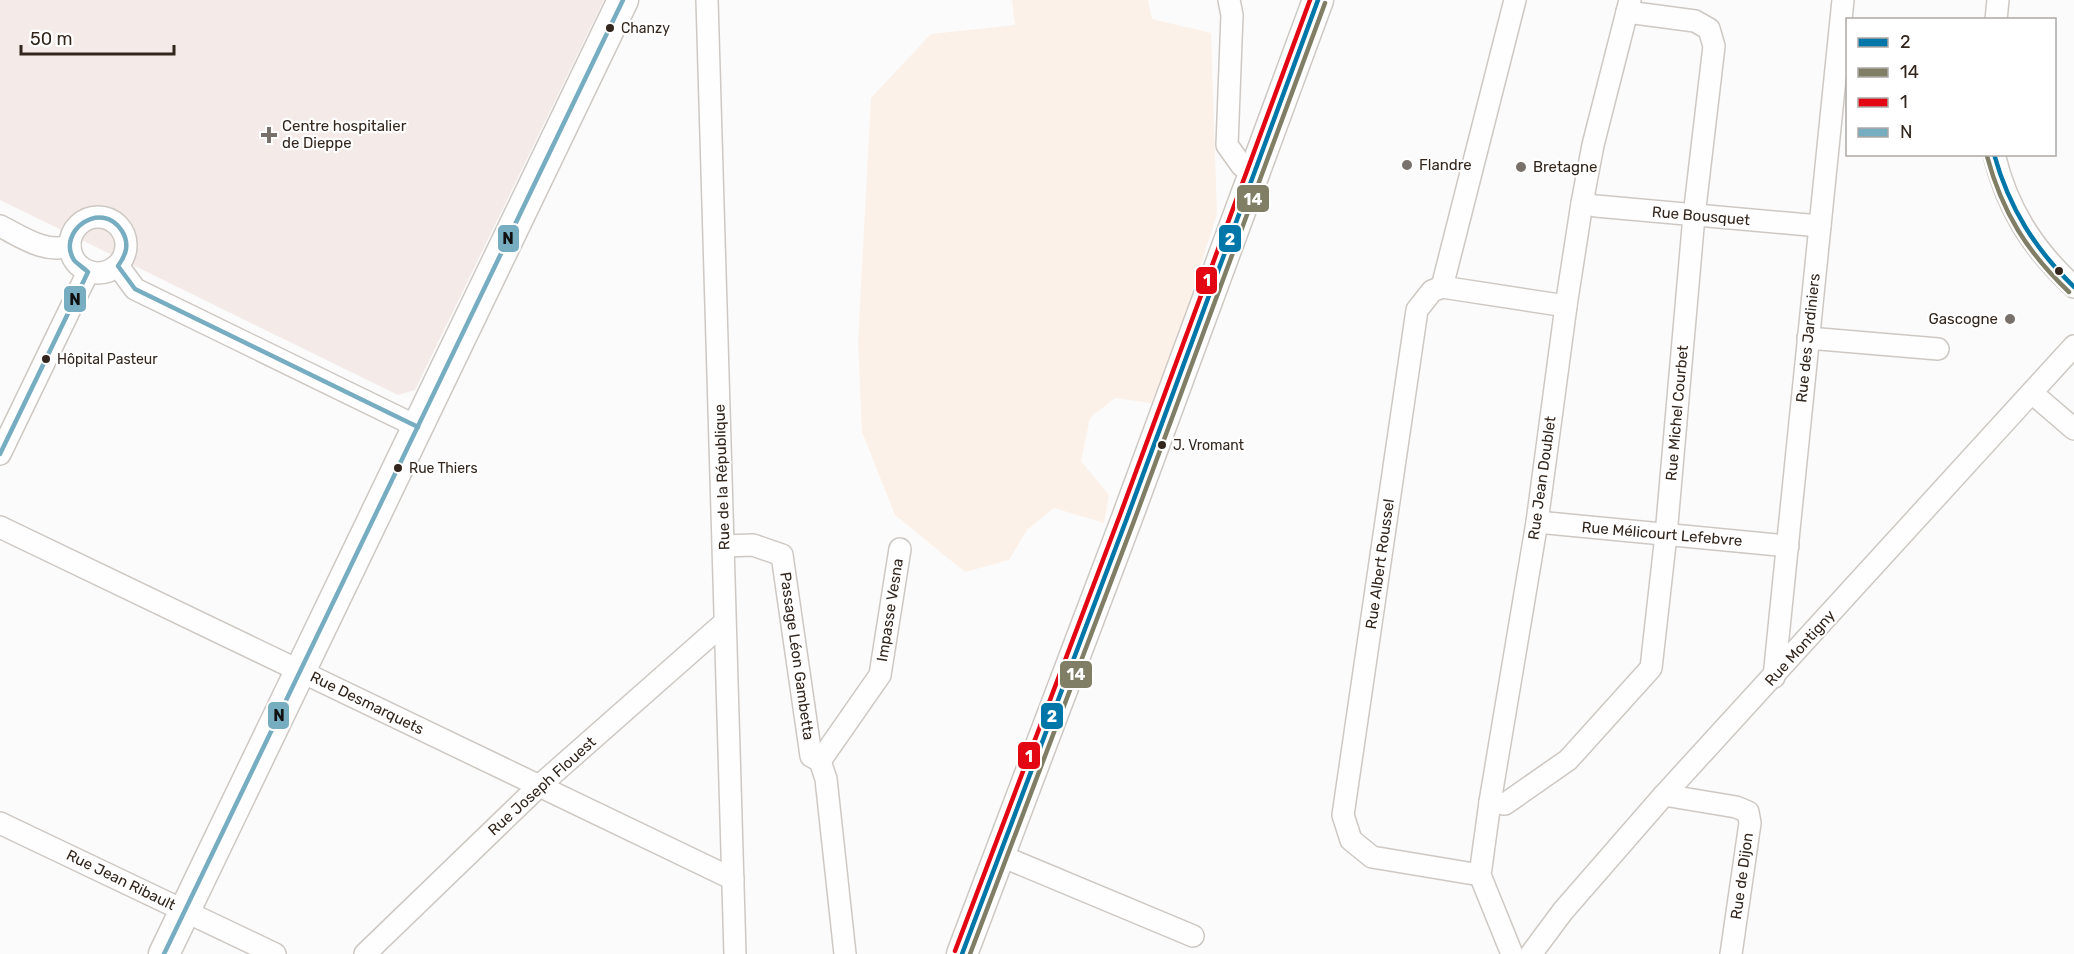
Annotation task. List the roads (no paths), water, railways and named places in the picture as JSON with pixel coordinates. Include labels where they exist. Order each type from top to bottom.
[{"type":"main road","points":[[164,954],[623,0]]},
{"type":"main road","points":[[962,954],[1119,539],[1318,0]]},
{"type":"street","name":"Rue de la République","points":[[707,0],[735,954]]},
{"type":"street","points":[[1229,0],[1232,15],[1227,145],[1242,166],[1254,171]]},
{"type":"street","points":[[1515,0],[1442,287],[1566,306]]},
{"type":"street","name":"Rue des Jardiniers","points":[[1774,677],[1843,0]]},
{"type":"street","points":[[1996,18],[1998,0]]},
{"type":"street","name":"Rue Jean Doublet","points":[[1512,954],[1480,875],[1537,522],[1582,203],[1593,145],[1629,6]]},
{"type":"street","name":"Rue Michel Courbet","points":[[1490,802],[1505,804],[1568,760],[1651,668],[1666,535],[1694,216],[1714,46],[1709,29],[1695,21],[1629,6]]},
{"type":"street","points":[[1995,156],[2002,183],[2014,212],[2034,244],[2057,272],[2074,287]]},
{"type":"street","name":"Rue Bousquet","points":[[1582,203],[1694,216],[1820,226]]},
{"type":"street","points":[[93,217],[108,218],[120,226],[126,239],[126,253],[118,266],[104,273],[88,272],[75,261],[70,246],[71,238],[80,223],[93,217]]},
{"type":"street","points":[[0,226],[43,247],[58,250],[70,246]]},
{"type":"street","points":[[118,266],[135,289],[418,427]]},
{"type":"street","points":[[0,454],[88,272]]},
{"type":"street","name":"Rue Albert Roussel","points":[[1442,287],[1432,291],[1417,310],[1343,815],[1351,840],[1372,857],[1480,875]]},
{"type":"street","points":[[1808,338],[1938,349]]},
{"type":"street","name":"Rue Montigny","points":[[1531,954],[1563,911],[1664,795],[2074,346]]},
{"type":"street","points":[[2032,393],[2074,429]]},
{"type":"street","name":"Rue Mélicourt Lefebvre","points":[[1537,522],[1788,546]]},
{"type":"street","name":"Rue Desmarquets","points":[[0,527],[733,879]]},
{"type":"street","name":"Passage Léon Gambetta","points":[[724,546],[753,545],[782,555],[811,756],[820,761],[826,779],[845,954]]},
{"type":"street","name":"Impasse Vesna","points":[[820,761],[880,675],[900,549]]},
{"type":"street","name":"Rue Joseph Flouest","points":[[365,954],[539,786],[724,623]]},
{"type":"street","name":"Rue de Dijon","points":[[1664,795],[1736,807],[1748,812],[1750,823],[1731,954]]},
{"type":"street","name":"Rue Jean Ribault","points":[[0,823],[275,954]]},
{"type":"street","points":[[999,855],[1193,936]]},
{"type":"place","name":"Chanzy","points":[[610,28]]},
{"type":"place","name":"Centre hospitalier de Dieppe","points":[[269,135]]},
{"type":"place","name":"Flandre","points":[[1407,165]]},
{"type":"place","name":"Bretagne","points":[[1521,167]]},
{"type":"place","name":"Gascogne","points":[[2010,319]]},
{"type":"place","name":"Hôpital Pasteur","points":[[46,359]]},
{"type":"place","name":"J. Vromant","points":[[1162,445]]},
{"type":"place","name":"Rue Thiers","points":[[398,468]]}]
